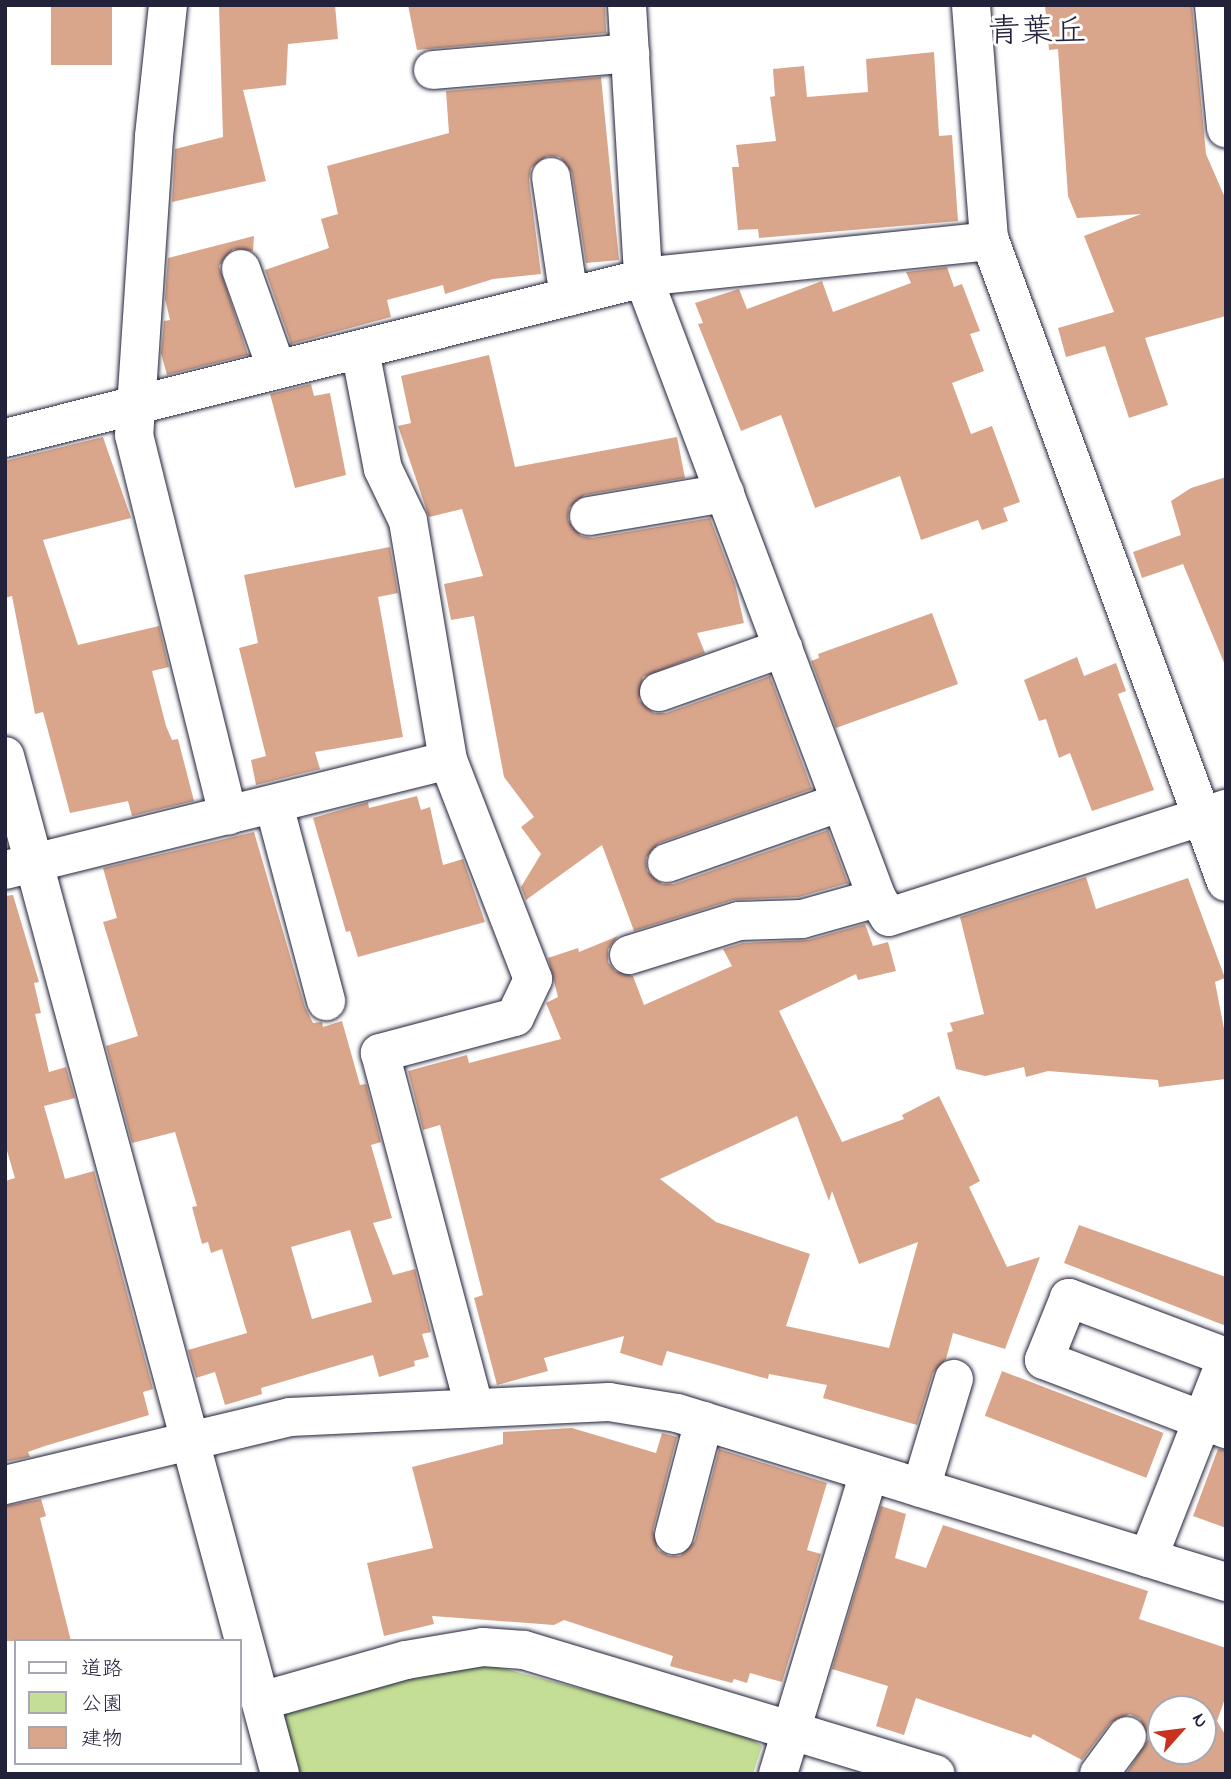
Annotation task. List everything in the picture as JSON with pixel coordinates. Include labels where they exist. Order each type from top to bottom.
[{"type":"street","points":[[168,5],[134,407],[134,435],[228,816]]},
{"type":"street","points":[[627,5],[643,278],[877,898],[889,917],[1214,814]]},
{"type":"street","points":[[971,5],[990,241],[1214,814],[1226,882]]},
{"type":"street","points":[[1214,5],[1226,128]]},
{"type":"street","points":[[433,70],[630,53]]},
{"type":"street","points":[[551,177],[569,297]]},
{"type":"street","points":[[5,438],[643,278],[990,241]]},
{"type":"street","points":[[242,269],[277,370]]},
{"type":"street","points":[[360,350],[383,469],[408,522],[448,760],[533,979],[515,1017],[380,1053],[474,1407]]},
{"type":"street","points":[[589,516],[724,493]]},
{"type":"street","points":[[659,692],[783,648]]},
{"type":"street","points":[[5,756],[20,867],[190,1440],[281,1774]]},
{"type":"street","points":[[20,867],[448,760]]},
{"type":"street","points":[[667,863],[841,802]]},
{"type":"street","points":[[274,805],[326,1001]]},
{"type":"street","points":[[629,955],[739,921],[802,919],[877,898]]},
{"type":"street","points":[[1148,1558],[1214,1425],[1226,1358],[1069,1298],[1044,1360],[1214,1425]]},
{"type":"street","points":[[921,1488],[954,1379]]},
{"type":"street","points":[[5,1485],[290,1417],[609,1402],[704,1421],[1226,1582]]},
{"type":"street","points":[[674,1535],[704,1421]]},
{"type":"street","points":[[778,1774],[869,1472]]},
{"type":"street","points":[[261,1701],[406,1660],[483,1647],[524,1650],[569,1660],[936,1774]]},
{"type":"street","points":[[1099,1774],[1127,1736]]},
{"type":"green space","points":[[474,1661],[735,1729],[762,1746],[753,1774],[296,1774],[281,1713]]},
{"type":"building","points":[[51,5],[112,5],[112,65],[51,65]]},
{"type":"building","points":[[335,5],[338,39],[288,44],[286,85],[243,90],[266,181],[172,202],[175,149],[223,137],[219,7]]},
{"type":"building","points":[[408,5],[605,5],[606,33],[417,50]]},
{"type":"building","points":[[1045,5],[1192,5],[1206,154],[1226,200],[1226,316],[1145,338],[1168,405],[1129,418],[1105,346],[1066,357],[1058,328],[1114,312],[1084,236],[1141,214],[1077,218],[1068,196],[1058,49],[1049,50]]},
{"type":"building","points":[[934,52],[939,136],[952,135],[958,221],[759,238],[758,229],[738,230],[732,167],[739,167],[736,145],[776,141],[770,97],[775,96],[773,69],[804,66],[807,97],[868,92],[866,59]]},
{"type":"building","points":[[601,77],[619,260],[586,263],[572,173],[560,157],[547,156],[531,168],[529,180],[541,274],[493,279],[445,294],[443,285],[387,300],[391,317],[291,344],[265,270],[329,248],[321,219],[338,214],[327,166],[449,133],[446,91]]},
{"type":"building","points":[[254,236],[253,251],[233,249],[219,266],[248,355],[167,375],[161,353],[164,321],[170,320],[165,299],[168,258]]},
{"type":"building","points":[[947,267],[954,287],[962,284],[980,331],[970,334],[984,371],[952,383],[971,434],[992,426],[1020,502],[1003,508],[1008,521],[982,530],[978,520],[921,540],[900,476],[815,508],[781,415],[741,431],[698,324],[703,323],[695,303],[739,289],[747,309],[822,281],[833,312],[911,283],[906,272]]},
{"type":"building","points":[[489,355],[515,467],[677,437],[685,478],[585,495],[569,508],[568,520],[581,536],[592,538],[710,518],[735,584],[744,623],[697,633],[705,653],[643,677],[639,700],[654,713],[666,713],[770,676],[812,789],[659,843],[646,858],[647,871],[662,884],[674,884],[828,830],[848,883],[799,897],[733,900],[634,931],[602,845],[526,900],[521,887],[541,854],[521,827],[534,817],[504,777],[474,616],[451,620],[444,584],[483,576],[462,509],[429,517],[398,426],[411,423],[401,376]]},
{"type":"building","points":[[311,384],[314,396],[330,393],[346,475],[295,488],[270,394]]},
{"type":"building","points":[[103,437],[131,518],[43,540],[78,645],[159,626],[169,667],[152,671],[166,726],[172,740],[178,739],[194,801],[132,816],[128,801],[70,813],[43,712],[35,714],[12,596],[5,598],[5,461]]},
{"type":"building","points":[[1226,477],[1225,665],[1183,564],[1142,578],[1133,552],[1181,535],[1171,501],[1191,488]]},
{"type":"building","points":[[390,547],[398,593],[378,597],[403,737],[315,752],[320,769],[256,785],[251,760],[266,756],[239,648],[258,643],[244,575]]},
{"type":"building","points":[[932,613],[958,684],[836,728],[811,661],[819,658],[818,654]]},
{"type":"building","points":[[1077,657],[1084,676],[1116,663],[1126,691],[1118,694],[1154,790],[1092,811],[1070,753],[1059,758],[1046,719],[1039,721],[1024,680]]},
{"type":"building","points":[[417,796],[421,810],[430,807],[443,865],[463,859],[485,922],[358,957],[350,931],[346,932],[313,818],[368,802],[369,808]]},
{"type":"building","points":[[254,832],[305,1007],[313,1023],[322,1022],[323,1027],[342,1021],[360,1085],[366,1084],[381,1142],[371,1145],[392,1218],[373,1223],[393,1275],[415,1269],[431,1332],[422,1334],[429,1357],[414,1361],[415,1366],[379,1377],[373,1355],[261,1388],[262,1394],[225,1405],[215,1372],[196,1378],[188,1350],[247,1333],[222,1249],[211,1253],[208,1242],[202,1244],[192,1207],[197,1206],[175,1132],[132,1143],[106,1046],[138,1036],[103,922],[117,918],[103,868]],"holes":[[[350,1230],[372,1302],[312,1319],[291,1247]]]},
{"type":"building","points":[[1086,877],[1096,909],[1188,878],[1225,978],[1215,982],[1226,1039],[1226,1079],[1159,1087],[1158,1080],[1048,1071],[1026,1077],[1024,1067],[985,1076],[956,1069],[947,1033],[953,1031],[950,1023],[984,1014],[960,917]]},
{"type":"building","points":[[13,895],[39,982],[34,983],[41,1013],[35,1014],[49,1072],[66,1067],[75,1098],[44,1106],[65,1179],[94,1171],[153,1389],[143,1392],[149,1415],[28,1452],[30,1457],[5,1462],[5,1181],[15,1178],[5,1144],[5,896]]},
{"type":"building","points":[[865,924],[873,946],[888,942],[896,971],[858,980],[856,974],[779,1011],[842,1142],[904,1119],[902,1115],[939,1096],[980,1181],[969,1187],[1007,1267],[1040,1257],[1005,1349],[953,1333],[946,1359],[933,1373],[917,1425],[823,1398],[827,1385],[769,1374],[768,1379],[667,1351],[662,1366],[620,1353],[624,1336],[544,1358],[548,1371],[497,1385],[474,1298],[483,1295],[440,1125],[423,1130],[408,1071],[467,1055],[469,1063],[561,1039],[546,1003],[558,997],[548,958],[578,948],[579,952],[618,936],[608,949],[608,962],[615,971],[633,976],[644,1005],[732,966],[723,949],[743,943],[808,940]],"holes":[[[797,1116],[829,1201],[832,1191],[859,1264],[918,1242],[889,1348],[786,1326],[810,1254],[716,1222],[660,1179]]]},
{"type":"building","points":[[1079,1225],[1226,1277],[1226,1326],[1064,1263]]},
{"type":"building","points":[[1002,1371],[1164,1433],[1146,1478],[985,1416]]},
{"type":"building","points":[[572,1428],[656,1453],[662,1433],[677,1437],[653,1530],[658,1550],[669,1556],[680,1556],[695,1541],[719,1449],[827,1483],[807,1550],[821,1554],[782,1682],[750,1673],[747,1683],[734,1679],[732,1683],[670,1666],[673,1656],[564,1620],[554,1625],[432,1616],[434,1624],[384,1636],[367,1563],[433,1548],[412,1467],[503,1444],[503,1432]]},
{"type":"building","points":[[1218,1449],[1226,1450],[1226,1528],[1193,1516]]},
{"type":"building","points":[[41,1499],[46,1516],[40,1518],[70,1639],[5,1641],[5,1506]]},
{"type":"building","points":[[881,1506],[906,1514],[895,1558],[926,1568],[943,1525],[1148,1591],[1139,1619],[1226,1648],[1226,1696],[1217,1721],[1217,1695],[1147,1695],[1147,1734],[1140,1719],[1130,1714],[1110,1723],[1082,1760],[1033,1734],[1031,1738],[916,1698],[904,1735],[876,1726],[888,1686],[832,1669]]},
{"type":"building","points":[[1217,1721],[1226,1736],[1226,1774],[1126,1774],[1147,1741],[1147,1765],[1217,1765]]},
{"type":"district","name":"青葉丘","points":[[1037,34]]}]
